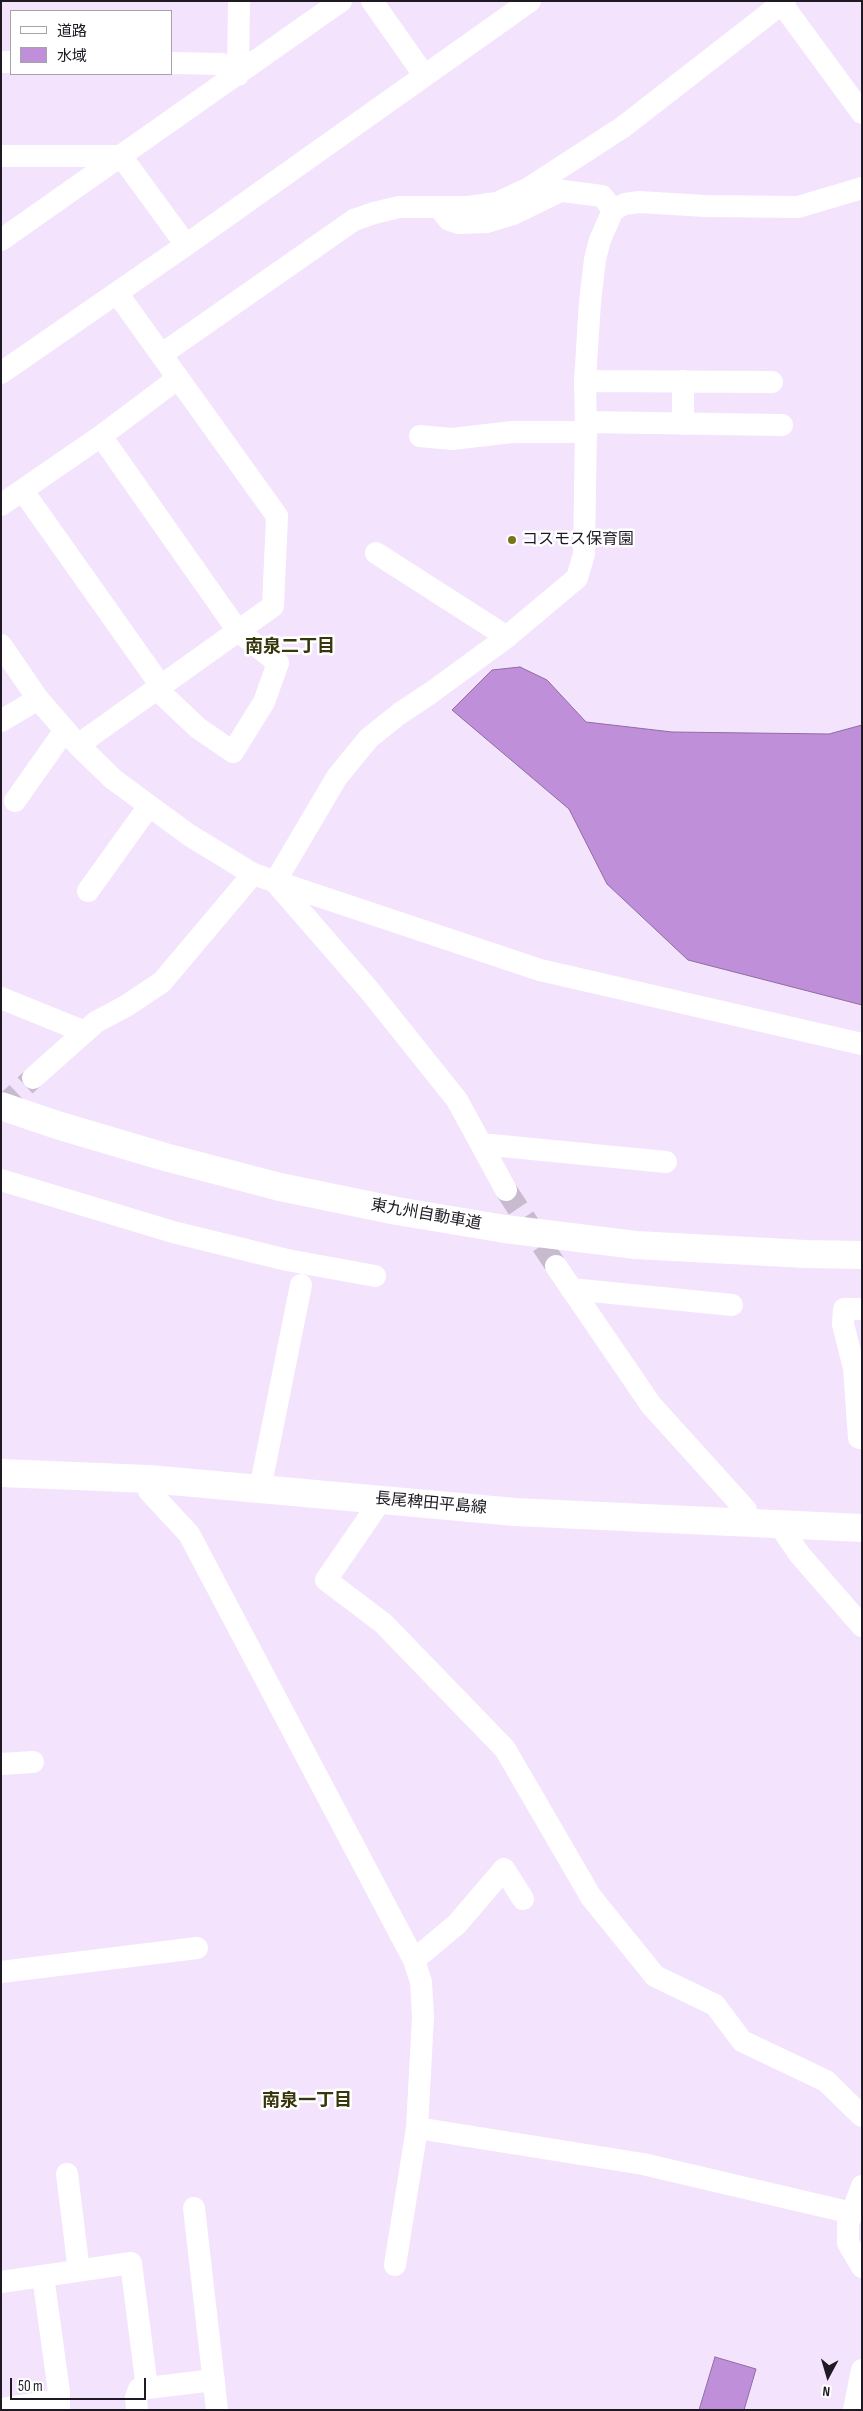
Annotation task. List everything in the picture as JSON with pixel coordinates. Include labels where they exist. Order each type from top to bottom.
[{"type":"main road","name":"東九州自動車道","points":[[1,1106],[57,1125],[184,1162],[280,1187],[397,1211],[505,1229],[636,1244],[806,1254],[862,1255]]},
{"type":"main road","name":"長尾稗田平島線","points":[[1,1473],[149,1479],[515,1512],[780,1526],[862,1528]]},
{"type":"street","points":[[238,75],[239,1]]},
{"type":"street","points":[[1,240],[341,1]]},
{"type":"street","points":[[372,1],[424,76]]},
{"type":"street","points":[[1,373],[186,245],[530,1]]},
{"type":"street","points":[[162,354],[354,220],[374,213],[400,208],[468,207],[497,203],[529,188],[622,126],[783,2],[862,114]]},
{"type":"street","points":[[172,64],[222,64],[238,75]]},
{"type":"street","points":[[1,156],[121,156]]},
{"type":"street","points":[[121,156],[186,245]]},
{"type":"street","points":[[275,882],[337,777],[369,738],[399,714],[507,638],[577,578],[582,566],[586,427],[584,381],[595,259],[600,240],[614,210],[625,204],[639,202],[705,206],[798,207],[862,188]]},
{"type":"street","points":[[439,207],[449,220],[459,223],[487,222],[513,214],[563,191],[602,196],[614,210]]},
{"type":"street","points":[[15,802],[71,737],[161,686],[274,606],[277,516],[117,293]]},
{"type":"street","points":[[1,505],[101,436],[177,379]]},
{"type":"street","points":[[584,381],[772,382]]},
{"type":"street","points":[[683,424],[684,381]]},
{"type":"street","points":[[420,436],[452,439],[512,432],[586,427],[683,424],[782,425]]},
{"type":"street","points":[[23,491],[161,686],[164,696],[198,728],[233,752],[264,702],[278,664],[238,631],[101,436]]},
{"type":"street","points":[[376,554],[507,638]]},
{"type":"street","points":[[1,645],[38,699],[71,737],[113,779],[189,835],[254,874],[540,970],[862,1044]]},
{"type":"street","points":[[1,720],[38,699]]},
{"type":"street","points":[[88,891],[149,806]]},
{"type":"street","points":[[33,1078],[96,1022],[126,1006],[162,982],[254,874]]},
{"type":"street","points":[[275,882],[368,990],[457,1100],[506,1190]]},
{"type":"street","points":[[1,998],[85,1032]]},
{"type":"street","points":[[481,1144],[666,1162]]},
{"type":"street","points":[[1,1180],[173,1232],[287,1260],[375,1276]]},
{"type":"street","points":[[556,1266],[651,1405],[746,1510],[748,1524]]},
{"type":"street","points":[[260,1489],[301,1285]]},
{"type":"street","points":[[571,1289],[732,1305]]},
{"type":"street","points":[[862,1309],[844,1309],[842,1324],[854,1368],[859,1438],[862,1438]]},
{"type":"street","points":[[149,1479],[148,1491],[189,1534],[414,1960],[421,1982],[423,2017],[417,2128],[395,2265]]},
{"type":"street","points":[[381,1500],[326,1580],[383,1623],[505,1749],[591,1897],[655,1976],[715,2005],[742,2041],[826,2081],[862,2116]]},
{"type":"street","points":[[780,1526],[800,1555],[862,1626]]},
{"type":"street","points":[[1,1764],[33,1762]]},
{"type":"street","points":[[414,1960],[457,1924],[504,1869],[523,1899]]},
{"type":"street","points":[[1,1972],[197,1948]]},
{"type":"street","points":[[417,2128],[643,2164],[852,2213]]},
{"type":"street","points":[[66,2174],[79,2271]]},
{"type":"street","points":[[862,2186],[848,2224],[848,2243],[862,2267]]},
{"type":"street","points":[[194,2208],[217,2410]]},
{"type":"street","points":[[1,2282],[131,2264],[147,2388]]},
{"type":"street","points":[[1,2409],[58,2405],[59,2392],[42,2276]]},
{"type":"street","points":[[854,2410],[862,2370]]},
{"type":"street","points":[[137,2410],[136,2397],[138,2389],[214,2380]]},
{"type":"water","points":[[520,667],[547,680],[586,722],[672,732],[829,734],[862,725],[862,1005],[688,960],[607,884],[569,809],[452,710],[492,670]]},
{"type":"water","points":[[715,2357],[756,2369],[744,2410],[699,2410]]},
{"type":"tunnel","points":[[1,1108],[33,1078]]},
{"type":"tunnel","points":[[506,1190],[556,1266]]},
{"type":"place","name":"コスモス保育園","points":[[512,540]]},
{"type":"district","name":"南泉二丁目","points":[[290,647]]},
{"type":"district","name":"南泉一丁目","points":[[307,2101]]}]
